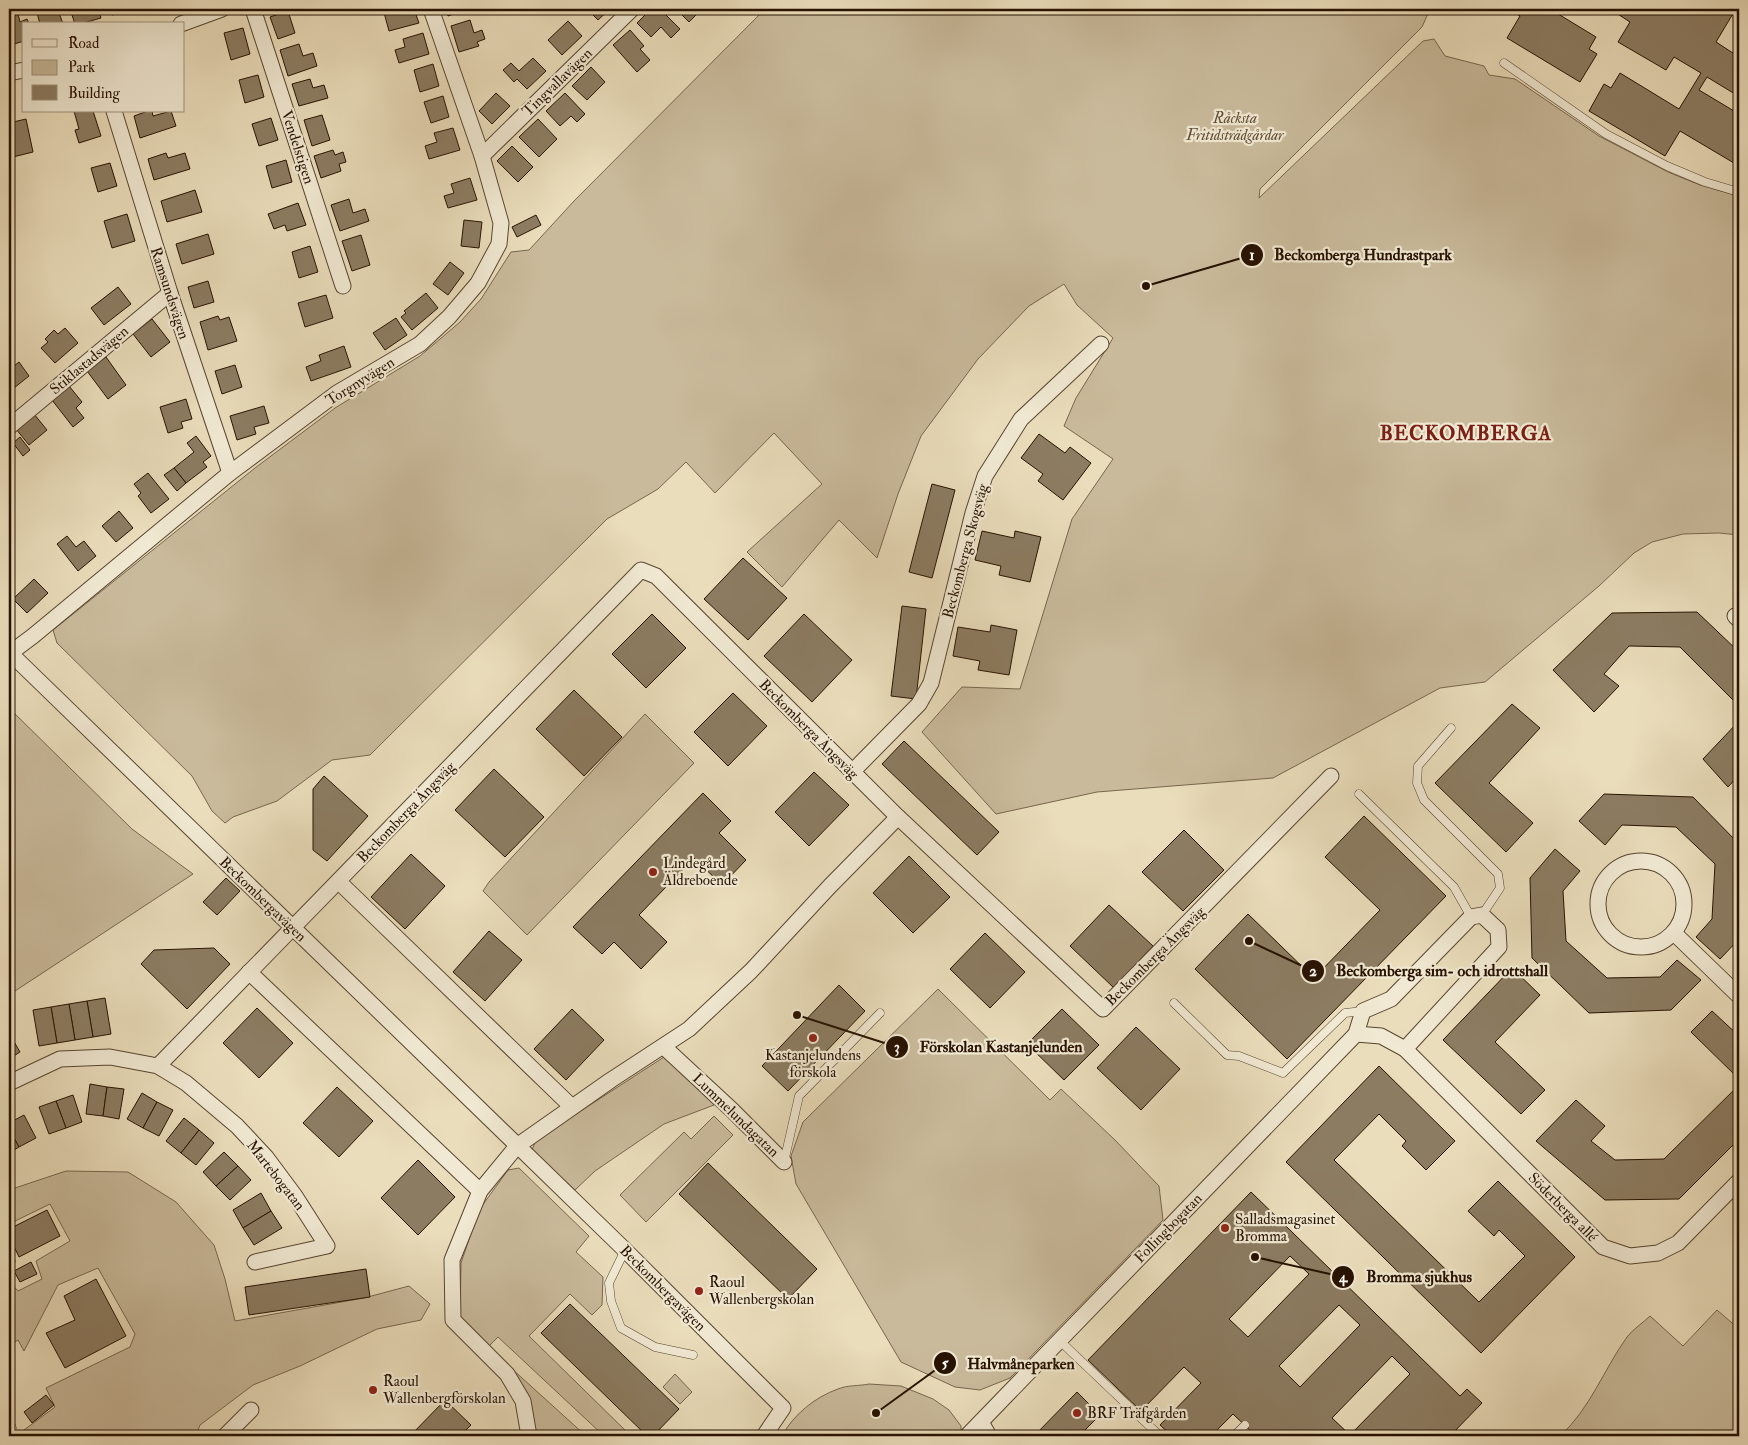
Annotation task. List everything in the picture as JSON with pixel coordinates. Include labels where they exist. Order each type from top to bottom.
[{"type":"street","points":[[185,23],[222,9]]},
{"type":"street","name":"Vendelstigen","points":[[253,9],[343,286]]},
{"type":"street","name":"Torgnyvägen","points":[[9,653],[230,473],[337,393],[420,344],[449,317],[478,283],[499,244],[501,223],[482,156],[430,9]]},
{"type":"street","name":"Tingvallavägen","points":[[482,156],[632,9]]},
{"type":"street","points":[[9,73],[22,70]]},
{"type":"street","name":"Ramsundsvägen","points":[[114,112],[170,293],[230,473]]},
{"type":"street","name":"Stiklastadsvägen","points":[[9,427],[170,293]]},
{"type":"street","name":"Beckomberga Skogsväg","points":[[852,772],[919,704],[931,684],[973,514],[985,476],[1022,419],[1102,344]]},
{"type":"street","name":"Beckomberga Ängsväg","points":[[293,928],[641,570],[656,576],[898,817],[1103,1009],[1331,776]]},
{"type":"street","name":"Beckombergavägen","points":[[9,653],[625,1250],[783,1408],[764,1436]]},
{"type":"street","points":[[529,1436],[523,1401],[507,1374],[453,1320],[452,1260],[480,1191],[517,1146],[689,1029],[750,971],[898,817]]},
{"type":"street","points":[[1630,862],[1651,862],[1669,871],[1678,882],[1683,894],[1684,908],[1681,921],[1674,933],[1662,942],[1648,947],[1633,947],[1620,941],[1608,932],[1601,919],[1598,905],[1600,890],[1607,877],[1618,868],[1630,862]]},
{"type":"street","points":[[338,882],[572,1108]]},
{"type":"street","points":[[1356,1034],[1363,1011],[1390,999],[1476,916],[1498,930],[1500,947],[1405,1049]]},
{"type":"street","points":[[158,1066],[293,928]]},
{"type":"street","points":[[1674,933],[1739,996]]},
{"type":"street","points":[[250,972],[480,1191]]},
{"type":"street","name":"Söderberga allé","points":[[1356,1034],[1381,1036],[1405,1049],[1603,1247],[1630,1256],[1658,1253],[1678,1243],[1739,1181]]},
{"type":"street","name":"Follingbogatan","points":[[968,1436],[1356,1034]]},
{"type":"street","name":"Lummelundagatan","points":[[664,1047],[732,1110],[784,1162]]},
{"type":"street","name":"Martebogatan","points":[[9,1083],[60,1059],[110,1057],[158,1066],[186,1083],[237,1126],[266,1157],[295,1196],[327,1246],[254,1262]]},
{"type":"street","points":[[225,1436],[251,1410]]},
{"type":"street","points":[[981,1422],[989,1436]]},
{"type":"lane","points":[[1504,63],[1606,134],[1667,166],[1705,182],[1732,190],[1739,190]]},
{"type":"lane","points":[[1359,794],[1454,887],[1476,916],[1500,888],[1498,874],[1424,800],[1417,783],[1418,766],[1451,728]]},
{"type":"lane","points":[[1174,1003],[1227,1055],[1239,1056],[1283,1073],[1345,1013],[1363,1011]]},
{"type":"lane","name":"Lummelundagatan","points":[[784,1162],[799,1096],[880,1013]]},
{"type":"lane","points":[[625,1250],[609,1283],[611,1301],[621,1328],[655,1347],[693,1355]]},
{"type":"lane","points":[[1060,1341],[1160,1436]]},
{"type":"lane","points":[[9,1420],[15,1436]]},
{"type":"lane","points":[[1234,1436],[1245,1426]]},
{"type":"green space","name":"Råcksta Fritidsträdgårdar","points":[[765,9],[1430,9],[1422,27],[1260,189],[1259,198],[1423,41],[1434,39],[1445,56],[1484,66],[1489,75],[1515,79],[1599,136],[1668,172],[1700,185],[1739,195],[1739,535],[1719,533],[1683,534],[1652,542],[1634,553],[1599,586],[1485,682],[1440,688],[1273,778],[1097,792],[996,814],[922,732],[962,687],[1020,689],[1072,519],[1113,459],[1064,426],[1076,398],[1113,338],[1077,305],[1064,284],[1029,306],[978,359],[921,436],[898,494],[877,558],[839,520],[782,587],[747,552],[822,484],[774,433],[715,493],[686,462],[658,489],[607,519],[370,755],[332,760],[277,801],[233,817],[225,823],[212,811],[192,776],[57,643],[53,630],[255,468],[335,408],[420,356],[460,322],[481,299],[511,252],[529,250],[574,201]]},
{"type":"green space","points":[[9,708],[132,829],[193,874],[9,995]]},
{"type":"green space","points":[[645,714],[694,763],[527,935],[483,891],[489,882]]},
{"type":"green space","points":[[938,989],[1050,1100],[1061,1089],[1115,1140],[1159,1186],[1163,1220],[1010,1378],[980,1390],[955,1387],[901,1362],[796,1184],[791,1156],[803,1122]]},
{"type":"green space","points":[[664,1057],[714,1105],[664,1124],[595,1171],[575,1190],[532,1150],[536,1140]]},
{"type":"green space","points":[[714,1116],[733,1135],[646,1222],[620,1195],[684,1132],[691,1139]]},
{"type":"green space","points":[[519,1168],[589,1236],[576,1252],[603,1277],[602,1305],[592,1315],[570,1294],[529,1336],[631,1436],[604,1436],[498,1337],[489,1346],[460,1316],[461,1263],[479,1210],[508,1170]]},
{"type":"green space","points":[[66,1171],[128,1172],[176,1202],[214,1245],[225,1279],[235,1321],[364,1298],[409,1286],[430,1304],[421,1320],[377,1329],[300,1366],[253,1385],[200,1425],[196,1436],[25,1436],[24,1430],[55,1407],[46,1388],[130,1347],[135,1334],[98,1268],[58,1285],[24,1351],[18,1340],[9,1346],[9,1281],[18,1291],[42,1279],[36,1261],[70,1241],[50,1204],[9,1224],[9,1190]]},
{"type":"green space","points":[[1717,1310],[1739,1329],[1739,1436],[1560,1436],[1580,1414],[1627,1337],[1650,1316],[1683,1346]]},
{"type":"green space","points":[[511,1368],[586,1436],[534,1436]]},
{"type":"green space","points":[[675,1374],[692,1392],[680,1404],[663,1387]]},
{"type":"green space","points":[[869,1384],[901,1386],[933,1399],[949,1410],[961,1426],[961,1433],[958,1436],[782,1436],[798,1414],[829,1392],[849,1386]]},
{"type":"building","points":[[36,9],[48,9],[49,13],[58,10],[62,22],[39,22]]},
{"type":"building","points":[[70,9],[98,9],[101,18],[87,22],[74,22]]},
{"type":"building","points":[[110,9],[132,9],[112,15]]},
{"type":"building","points":[[383,9],[414,9],[419,23],[389,31]]},
{"type":"building","points":[[446,9],[467,9],[448,16]]},
{"type":"building","points":[[587,9],[610,9],[598,20]]},
{"type":"building","points":[[651,9],[660,9],[680,29],[671,38],[661,27],[651,37],[637,23]]},
{"type":"building","points":[[676,9],[700,9],[701,10],[689,22]]},
{"type":"building","points":[[1508,9],[1550,9],[1596,37],[1589,49],[1597,54],[1580,82],[1507,38],[1520,16]]},
{"type":"building","points":[[1610,9],[1729,9],[1734,12],[1716,42],[1736,55],[1735,58],[1739,60],[1739,86],[1735,94],[1707,77],[1699,90],[1739,114],[1739,166],[1680,131],[1665,156],[1589,111],[1604,84],[1611,88],[1620,73],[1679,109],[1701,73],[1674,57],[1666,70],[1618,42],[1630,22]]},
{"type":"building","points":[[288,11],[295,33],[278,39],[270,17]]},
{"type":"building","points":[[18,14],[20,22],[27,19],[28,22],[22,22],[22,42],[11,45],[9,25],[11,24],[9,17]]},
{"type":"building","points":[[470,20],[474,33],[482,30],[485,39],[477,42],[479,46],[459,52],[451,26]]},
{"type":"building","points":[[568,21],[582,36],[562,55],[548,40]]},
{"type":"building","points":[[243,28],[250,54],[231,60],[224,33]]},
{"type":"building","points":[[630,30],[644,46],[640,49],[650,60],[637,72],[613,45]]},
{"type":"building","points":[[423,33],[429,54],[399,63],[395,50],[405,47],[403,39]]},
{"type":"building","points":[[299,44],[303,56],[313,53],[317,66],[288,76],[280,50]]},
{"type":"building","points":[[533,58],[546,71],[527,89],[517,79],[514,82],[503,70],[511,63],[519,71]]},
{"type":"building","points":[[433,64],[439,86],[420,92],[414,70]]},
{"type":"building","points":[[591,67],[605,82],[587,100],[572,86]]},
{"type":"building","points":[[258,75],[264,97],[245,103],[239,80]]},
{"type":"building","points":[[310,79],[313,88],[324,85],[328,98],[299,106],[292,84]]},
{"type":"building","points":[[496,93],[510,106],[492,124],[479,111]]},
{"type":"building","points":[[565,93],[585,114],[577,122],[571,116],[560,126],[546,111]]},
{"type":"building","points":[[443,96],[449,117],[431,123],[424,102]]},
{"type":"building","points":[[74,112],[93,112],[101,136],[79,143],[75,130],[79,129]]},
{"type":"building","points":[[145,112],[152,112],[153,116],[171,112],[176,126],[140,138],[134,116]]},
{"type":"building","points":[[322,115],[330,140],[312,146],[304,120]]},
{"type":"building","points":[[271,118],[278,140],[259,146],[252,124]]},
{"type":"building","points":[[26,119],[33,152],[9,158],[9,123]]},
{"type":"building","points":[[538,119],[557,139],[539,157],[519,137]]},
{"type":"building","points":[[453,128],[460,150],[429,159],[425,146],[437,142],[434,133]]},
{"type":"building","points":[[512,146],[533,167],[518,182],[497,161]]},
{"type":"building","points":[[333,150],[335,155],[343,152],[346,162],[339,164],[341,171],[321,178],[314,156]]},
{"type":"building","points":[[166,153],[168,158],[185,153],[190,169],[154,180],[148,159]]},
{"type":"building","points":[[286,160],[292,182],[272,188],[266,166]]},
{"type":"building","points":[[110,163],[117,186],[98,192],[91,168]]},
{"type":"building","points":[[470,178],[477,200],[448,208],[444,196],[454,193],[451,184]]},
{"type":"building","points":[[195,190],[202,212],[167,222],[161,201]]},
{"type":"building","points":[[349,199],[353,213],[365,209],[369,221],[340,231],[331,205]]},
{"type":"building","points":[[298,203],[306,225],[287,231],[285,225],[274,229],[268,214]]},
{"type":"building","points":[[127,214],[135,241],[112,248],[104,221]]},
{"type":"building","points":[[536,215],[541,225],[517,237],[512,227]]},
{"type":"building","points":[[464,220],[482,222],[479,248],[461,246]]},
{"type":"building","points":[[208,234],[214,254],[182,264],[176,244]]},
{"type":"building","points":[[361,235],[370,265],[352,271],[342,241]]},
{"type":"building","points":[[310,246],[318,272],[299,278],[292,252]]},
{"type":"building","points":[[450,262],[464,273],[448,295],[433,284]]},
{"type":"building","points":[[208,281],[214,302],[194,308],[188,287]]},
{"type":"building","points":[[118,287],[131,304],[104,325],[91,308]]},
{"type":"building","points":[[426,293],[438,308],[412,330],[401,317],[406,313],[404,311]]},
{"type":"building","points":[[326,295],[333,318],[305,327],[298,303]]},
{"type":"building","points":[[218,316],[220,320],[229,317],[237,341],[208,350],[200,322]]},
{"type":"building","points":[[396,318],[407,335],[385,350],[373,333]]},
{"type":"building","points":[[152,319],[170,342],[151,357],[133,334]]},
{"type":"building","points":[[65,328],[78,343],[55,363],[41,348],[48,342],[45,339],[54,330],[58,334]]},
{"type":"building","points":[[344,346],[351,367],[311,381],[306,367],[321,361],[319,355]]},
{"type":"building","points":[[106,357],[126,385],[108,399],[87,371]]},
{"type":"building","points":[[19,362],[29,376],[9,392],[9,370]]},
{"type":"building","points":[[235,365],[242,387],[222,394],[215,371]]},
{"type":"building","points":[[69,386],[82,402],[76,408],[84,418],[73,427],[52,400]]},
{"type":"building","points":[[186,399],[192,419],[181,422],[183,428],[168,433],[160,407]]},
{"type":"building","points":[[264,406],[269,423],[254,427],[256,434],[237,440],[230,416]]},
{"type":"building","points":[[34,414],[47,430],[29,445],[16,429]]},
{"type":"building","points":[[1039,434],[1065,453],[1070,447],[1091,463],[1063,500],[1038,481],[1043,474],[1021,458]]},
{"type":"building","points":[[196,436],[211,456],[203,462],[207,467],[186,483],[174,468],[194,452],[187,443]]},
{"type":"building","points":[[20,437],[30,450],[23,456],[13,443]]},
{"type":"building","points":[[174,468],[186,483],[177,491],[164,475]]},
{"type":"building","points":[[148,473],[169,499],[151,513],[138,496],[141,493],[134,484]]},
{"type":"building","points":[[932,484],[955,490],[932,578],[909,572]]},
{"type":"building","points":[[119,511],[133,528],[116,542],[102,526]]},
{"type":"building","points":[[982,531],[1014,538],[1015,531],[1041,537],[1030,582],[999,575],[1001,566],[975,560]]},
{"type":"building","points":[[67,536],[76,547],[84,541],[96,556],[78,571],[57,544]]},
{"type":"building","points":[[743,558],[787,598],[748,640],[704,599]]},
{"type":"building","points":[[34,579],[48,593],[27,613],[13,599]]},
{"type":"building","points":[[902,606],[926,609],[916,699],[891,696]]},
{"type":"building","points":[[1697,612],[1739,652],[1739,706],[1680,647],[1629,646],[1604,674],[1619,686],[1594,712],[1553,670],[1612,613]]},
{"type":"building","points":[[652,614],[686,648],[646,688],[612,654]]},
{"type":"building","points":[[804,614],[852,660],[812,702],[764,656]]},
{"type":"building","points":[[991,625],[1017,630],[1009,675],[978,670],[980,661],[953,656],[958,627],[990,632]]},
{"type":"building","points":[[574,690],[622,737],[584,776],[536,729]]},
{"type":"building","points":[[733,693],[767,726],[728,766],[694,732]]},
{"type":"building","points":[[1512,704],[1540,728],[1489,783],[1533,823],[1506,852],[1435,783]]},
{"type":"building","points":[[1739,721],[1739,775],[1728,787],[1703,759]]},
{"type":"building","points":[[904,741],[999,832],[977,855],[882,764]]},
{"type":"building","points":[[494,769],[544,817],[505,857],[455,810]]},
{"type":"building","points":[[814,772],[849,805],[809,846],[775,812]]},
{"type":"building","points":[[324,776],[368,816],[327,861],[313,850],[313,789]]},
{"type":"building","name":"Lindegård Äldreboende","points":[[703,793],[731,821],[719,833],[746,860],[722,885],[694,858],[639,915],[667,942],[641,969],[614,942],[602,954],[573,927]]},
{"type":"building","points":[[1604,794],[1693,797],[1739,844],[1739,939],[1720,959],[1696,937],[1712,919],[1715,864],[1676,827],[1622,825],[1605,845],[1579,821]]},
{"type":"building","points":[[1364,816],[1446,896],[1287,1059],[1195,969],[1248,914],[1314,978],[1380,910],[1325,857]]},
{"type":"building","points":[[1184,830],[1224,870],[1183,911],[1142,872]]},
{"type":"building","points":[[1555,849],[1580,871],[1563,891],[1566,941],[1607,978],[1660,977],[1677,960],[1701,980],[1671,1010],[1589,1013],[1532,958],[1530,878]]},
{"type":"building","points":[[411,854],[445,886],[405,929],[371,897]]},
{"type":"building","points":[[909,856],[950,897],[913,933],[873,893]]},
{"type":"building","points":[[226,878],[240,891],[217,915],[203,902]]},
{"type":"building","points":[[1109,905],[1153,946],[1114,988],[1070,946]]},
{"type":"building","points":[[489,931],[522,960],[485,1001],[453,972]]},
{"type":"building","points":[[985,933],[1025,972],[990,1008],[950,969]]},
{"type":"building","points":[[214,948],[230,964],[187,1009],[141,964],[154,950]]},
{"type":"building","points":[[1512,968],[1540,995],[1495,1042],[1545,1090],[1521,1114],[1443,1040]]},
{"type":"building","name":"Kastanjelundens förskola","points":[[839,985],[865,1011],[788,1091],[762,1066]]},
{"type":"building","points":[[105,998],[111,1034],[93,1037],[87,1001]]},
{"type":"building","points":[[87,1001],[93,1037],[75,1040],[69,1004]]},
{"type":"building","points":[[69,1004],[75,1040],[57,1043],[51,1007]]},
{"type":"building","points":[[51,1007],[57,1043],[39,1046],[33,1010]]},
{"type":"building","points":[[257,1008],[293,1043],[259,1078],[223,1043]]},
{"type":"building","points":[[572,1009],[604,1040],[566,1080],[534,1049]]},
{"type":"building","points":[[1062,1009],[1099,1045],[1064,1080],[1027,1044]]},
{"type":"building","points":[[1712,1011],[1739,1036],[1739,1079],[1691,1032]]},
{"type":"building","points":[[1136,1027],[1180,1069],[1141,1110],[1097,1068]]},
{"type":"building","points":[[9,1033],[20,1052],[9,1059]]},
{"type":"building","points":[[1379,1066],[1455,1141],[1426,1170],[1402,1146],[1406,1141],[1379,1114],[1334,1160],[1479,1302],[1525,1256],[1499,1230],[1494,1236],[1468,1211],[1498,1181],[1575,1257],[1481,1353],[1286,1162]]},
{"type":"building","points":[[90,1084],[107,1087],[103,1116],[86,1114]]},
{"type":"building","points":[[1739,1085],[1739,1139],[1679,1199],[1605,1200],[1536,1141],[1576,1100],[1605,1126],[1591,1141],[1615,1160],[1664,1159]]},
{"type":"building","points":[[107,1087],[124,1089],[119,1119],[103,1116]]},
{"type":"building","points":[[337,1087],[373,1121],[339,1157],[303,1123]]},
{"type":"building","points":[[142,1093],[157,1102],[143,1128],[127,1119]]},
{"type":"building","points":[[73,1095],[82,1122],[66,1128],[56,1101]]},
{"type":"building","points":[[56,1101],[66,1128],[49,1134],[39,1107]]},
{"type":"building","points":[[157,1102],[173,1110],[159,1136],[143,1128]]},
{"type":"building","points":[[24,1115],[36,1138],[19,1147],[9,1129],[9,1123]]},
{"type":"building","points":[[184,1118],[199,1130],[181,1153],[166,1141]]},
{"type":"building","points":[[9,1129],[19,1147],[9,1153]]},
{"type":"building","points":[[199,1130],[214,1143],[196,1165],[181,1153]]},
{"type":"building","points":[[224,1152],[238,1166],[216,1186],[203,1172]]},
{"type":"building","points":[[418,1160],[455,1197],[418,1235],[381,1198]]},
{"type":"building","name":"Raoul Wallenbergskolan","points":[[708,1163],[817,1269],[788,1299],[679,1194]]},
{"type":"building","points":[[238,1166],[251,1180],[230,1200],[216,1186]]},
{"type":"building","points":[[1251,1192],[1460,1396],[1467,1389],[1482,1403],[1450,1436],[1256,1436],[1233,1414],[1211,1436],[1172,1436],[1160,1425],[1201,1383],[1184,1367],[1141,1411],[1088,1360]],"holes":[[[1290,1256],[1309,1274],[1248,1337],[1229,1319]],[[1339,1305],[1360,1325],[1300,1387],[1279,1366]],[[1392,1356],[1410,1374],[1350,1435],[1332,1418]]]},
{"type":"building","points":[[261,1193],[271,1211],[243,1228],[233,1210]]},
{"type":"building","points":[[47,1210],[60,1236],[19,1257],[9,1236],[9,1229]]},
{"type":"building","points":[[271,1211],[282,1228],[254,1245],[243,1228]]},
{"type":"building","points":[[31,1262],[37,1274],[20,1282],[14,1271]]},
{"type":"building","points":[[366,1269],[370,1297],[249,1315],[245,1287]]},
{"type":"building","points":[[96,1279],[126,1336],[65,1368],[46,1333],[75,1320],[64,1296]]},
{"type":"building","points":[[570,1304],[679,1409],[653,1436],[647,1436],[541,1333]]},
{"type":"building","name":"BRF Träfgården","points":[[1077,1392],[1100,1415],[1079,1436],[1034,1436]]},
{"type":"building","points":[[46,1395],[54,1405],[32,1423],[24,1412]]},
{"type":"building","name":"Raoul Wallenbergförskolan","points":[[445,1400],[471,1425],[460,1436],[410,1436]]},
{"type":"place","name":"Beckomberga Hundrastpark","points":[[1146,286]]},
{"type":"place","name":"Lindegård Äldreboende","points":[[653,872]]},
{"type":"place","name":"Beckomberga sim- och idrottshall","points":[[1249,941]]},
{"type":"place","name":"Förskolan Kastanjelunden","points":[[797,1015]]},
{"type":"place","name":"Kastanjelundens förskola","points":[[813,1038]]},
{"type":"place","name":"Salladsmagasinet Bromma","points":[[1225,1228]]},
{"type":"place","name":"Bromma sjukhus","points":[[1255,1257]]},
{"type":"place","name":"Raoul Wallenbergskolan","points":[[699,1291]]},
{"type":"place","name":"Raoul Wallenbergförskolan","points":[[373,1390]]},
{"type":"place","name":"Halvmåneparken","points":[[876,1413]]},
{"type":"place","name":"BRF Träfgården","points":[[1077,1413]]},
{"type":"district","name":"BECKOMBERGA","points":[[1466,433]]}]
